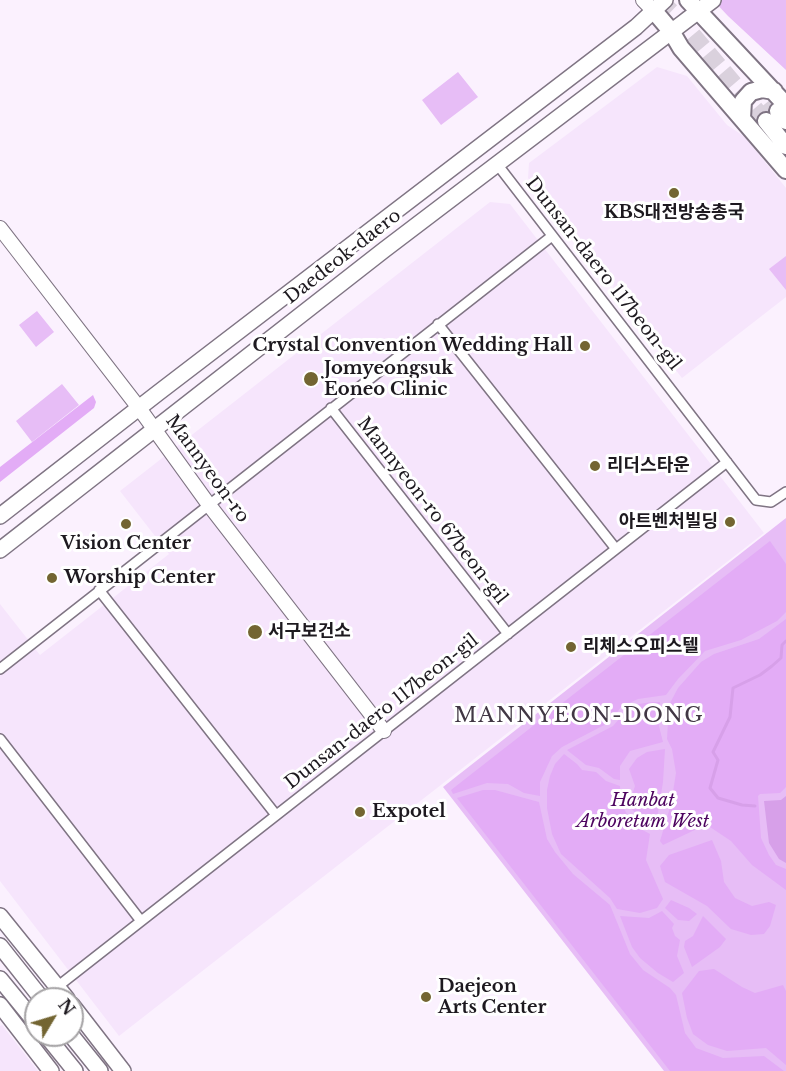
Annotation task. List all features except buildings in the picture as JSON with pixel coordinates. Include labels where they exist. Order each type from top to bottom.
[{"type":"highway","points":[[654,4],[681,48],[786,170]]},
{"type":"highway","points":[[694,5],[774,91],[786,146]]},
{"type":"highway","points":[[742,118],[743,101],[751,92],[762,89],[774,91]]},
{"type":"main road","name":"Daedeok-daero","points":[[0,550],[154,428],[671,31],[694,5],[713,0]]},
{"type":"main road","name":"Daedeok-daero","points":[[0,516],[636,27],[654,4]]},
{"type":"main road","points":[[0,916],[57,987]]},
{"type":"main road","points":[[0,946],[32,987]]},
{"type":"main road","points":[[0,979],[24,1008]]},
{"type":"main road","points":[[0,1005],[51,1071]]},
{"type":"main road","points":[[84,1021],[123,1071]]},
{"type":"main road","points":[[56,1047],[75,1071]]},
{"type":"main road","points":[[81,1047],[100,1071]]},
{"type":"street","name":"Dunsan-daero 117beon-gil","points":[[497,164],[756,500],[771,502],[786,492]]},
{"type":"street","name":"Mannyeon-ro","points":[[0,228],[139,408],[209,505],[384,731]]},
{"type":"street","points":[[0,669],[552,236]]},
{"type":"street","points":[[438,324],[616,549]]},
{"type":"street","name":"Mannyeon-ro 67beon-gil","points":[[331,408],[508,634]]},
{"type":"street","name":"Dunsan-daero 117beon-gil","points":[[69,987],[141,921],[727,462]]},
{"type":"street","points":[[99,590],[276,815]]},
{"type":"street","points":[[0,740],[141,921]]},
{"type":"shaded area","points":[[657,67],[687,76],[727,125],[745,137],[786,188],[786,297],[682,378],[613,290],[614,280],[604,268],[596,266],[528,178],[529,163]]},
{"type":"shaded area","points":[[490,202],[510,204],[764,533],[119,1036],[84,990],[84,987],[81,987],[0,881],[0,604],[40,655],[169,554],[120,491]]},
{"type":"shaded area","points":[[786,796],[786,863],[779,859],[769,843],[764,801],[781,800]]},
{"type":"shaded area","points":[[2,1025],[38,1071],[0,1071],[0,1026]]},
{"type":"green space","points":[[713,0],[786,0],[786,70],[728,16]]},
{"type":"green space","points":[[458,72],[478,97],[441,125],[422,100]]},
{"type":"green space","points":[[786,256],[786,290],[769,269]]},
{"type":"green space","points":[[37,311],[54,332],[36,347],[19,325]]},
{"type":"green space","points":[[62,384],[79,405],[32,442],[16,421]]},
{"type":"green space","points":[[93,395],[96,402],[94,408],[0,482],[0,467]]},
{"type":"green space","name":"Hanbat Arboretum West","points":[[786,518],[786,1071],[664,1071],[443,787]]},
{"type":"green space","points":[[770,541],[786,564],[786,612],[777,621],[741,640],[705,651],[666,695],[638,699],[621,707],[610,722],[562,747],[552,756],[540,782],[540,796],[524,793],[508,784],[487,783],[453,794],[451,790]]},
{"type":"green space","points":[[786,619],[786,787],[780,793],[758,796],[761,838],[776,865],[786,869],[786,890],[752,865],[731,841],[710,827],[699,828],[663,845],[660,841],[671,804],[676,773],[672,749],[667,739],[669,705],[678,688],[701,662],[714,654],[759,639]]},
{"type":"green space","points":[[660,702],[658,722],[663,742],[630,751],[620,766],[620,780],[614,779],[599,768],[586,765],[567,750],[613,726],[627,710],[639,704]]},
{"type":"green space","points":[[665,749],[663,782],[657,819],[653,829],[644,825],[632,809],[631,798],[635,786],[629,769],[637,758],[647,752]]},
{"type":"green space","points":[[564,754],[582,770],[596,772],[606,781],[620,786],[621,803],[628,816],[637,827],[650,834],[646,860],[663,899],[657,908],[640,913],[617,909],[610,898],[561,854],[552,834],[547,808],[547,790],[555,764]]},
{"type":"green space","points":[[483,790],[495,790],[539,802],[547,839],[555,852],[573,874],[610,905],[630,954],[643,970],[670,988],[676,995],[685,1033],[696,1048],[723,1058],[764,1056],[784,1071],[670,1071],[457,798]]},
{"type":"green space","points":[[712,840],[721,861],[724,882],[735,898],[752,906],[769,902],[776,905],[770,926],[764,934],[751,935],[731,929],[707,906],[665,882],[660,866],[669,855]]},
{"type":"green space","points":[[671,900],[697,914],[689,921],[678,920],[665,908]]},
{"type":"green space","points":[[662,911],[674,924],[672,928],[675,936],[680,940],[677,956],[684,973],[673,982],[640,958],[632,947],[620,916],[649,918]]},
{"type":"green space","points":[[703,916],[726,939],[720,947],[692,967],[684,947],[685,941],[693,936]]},
{"type":"green space","points":[[714,969],[755,993],[783,985],[786,991],[786,1065],[766,1048],[727,1051],[708,1045],[693,1034],[682,993],[699,971]]},
{"type":"waterway","points":[[755,806],[718,798],[710,788],[718,760],[713,752],[730,717],[733,688],[760,675],[772,666],[781,658],[782,645],[786,641]]},
{"type":"tunnel","points":[[660,0],[681,20],[766,121]]},
{"type":"tunnel","points":[[754,82],[778,111]]},
{"type":"place","name":"KBS대전방송총국","points":[[674,193]]},
{"type":"place","name":"Crystal Convention Wedding Hall","points":[[585,346]]},
{"type":"place","name":"Jomyeongsuk Eoneo Clinic","points":[[311,379]]},
{"type":"place","name":"리더스타운","points":[[595,466]]},
{"type":"place","name":"아트벤처빌딩","points":[[730,522]]},
{"type":"place","name":"Vision Center","points":[[126,524]]},
{"type":"place","name":"Worship Center","points":[[52,578]]},
{"type":"place","name":"서구보건소","points":[[255,632]]},
{"type":"place","name":"리체스오피스텔","points":[[571,647]]},
{"type":"place","name":"Expotel","points":[[360,812]]},
{"type":"place","name":"Daejeon Arts Center","points":[[426,997]]},
{"type":"district","name":"MANNYEON-DONG","points":[[579,716]]}]
